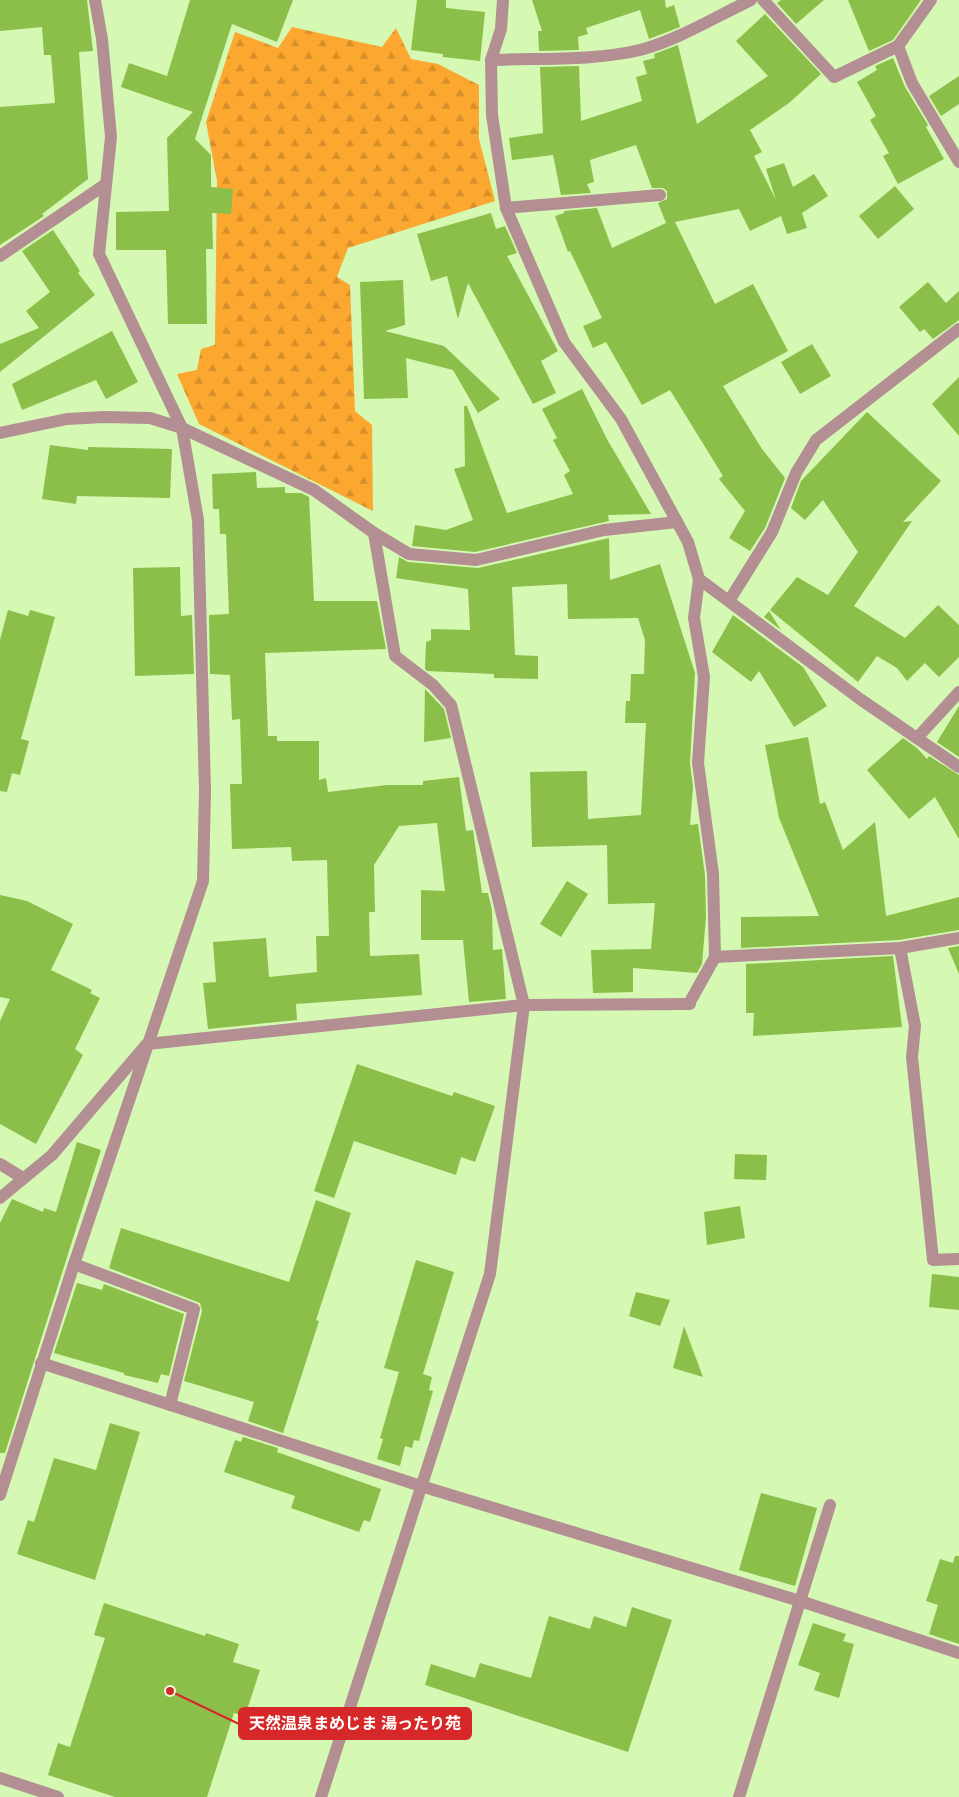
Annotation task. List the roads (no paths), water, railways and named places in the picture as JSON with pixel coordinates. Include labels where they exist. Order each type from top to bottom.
[{"type":"street","points":[[0,1495],[41,1363],[203,881],[205,791],[198,520],[182,428],[99,254],[111,137],[102,39],[95,0]]},
{"type":"street","points":[[0,1198],[52,1155],[147,1044],[524,1005],[690,1002],[715,958],[714,874],[698,762],[704,678],[694,618],[699,579],[688,542],[621,419],[564,342],[506,208],[492,115],[492,60],[501,29],[503,0]]},
{"type":"street","points":[[492,60],[600,55],[639,50],[671,38],[751,0]]},
{"type":"street","points":[[763,0],[834,77],[898,46],[931,0]]},
{"type":"street","points":[[898,46],[912,83],[959,162]]},
{"type":"street","points":[[0,256],[106,184]]},
{"type":"street","points":[[506,208],[660,194]]},
{"type":"street","points":[[729,601],[772,532],[796,473],[816,440],[959,329]]},
{"type":"street","points":[[0,432],[67,419],[104,417],[150,418],[182,428],[314,490],[374,533],[409,554],[476,560],[604,530],[677,522]]},
{"type":"street","points":[[321,1797],[490,1274],[524,1005],[451,705],[433,685],[395,656],[374,533]]},
{"type":"street","points":[[699,579],[860,699],[959,767]]},
{"type":"street","points":[[917,738],[959,692]]},
{"type":"street","points":[[715,958],[900,948],[959,938]]},
{"type":"street","points":[[900,948],[914,1026],[912,1057],[933,1260],[959,1259]]},
{"type":"street","points":[[0,1164],[24,1178]]},
{"type":"street","points":[[74,1264],[194,1309],[170,1404]]},
{"type":"street","points":[[41,1363],[421,1486],[800,1601],[959,1653]]},
{"type":"street","points":[[739,1797],[830,1505]]},
{"type":"street","points":[[0,1778],[58,1797]]},
{"type":"place","name":"天然温泉まめじま 湯ったり苑","points":[[170,1691]]}]
